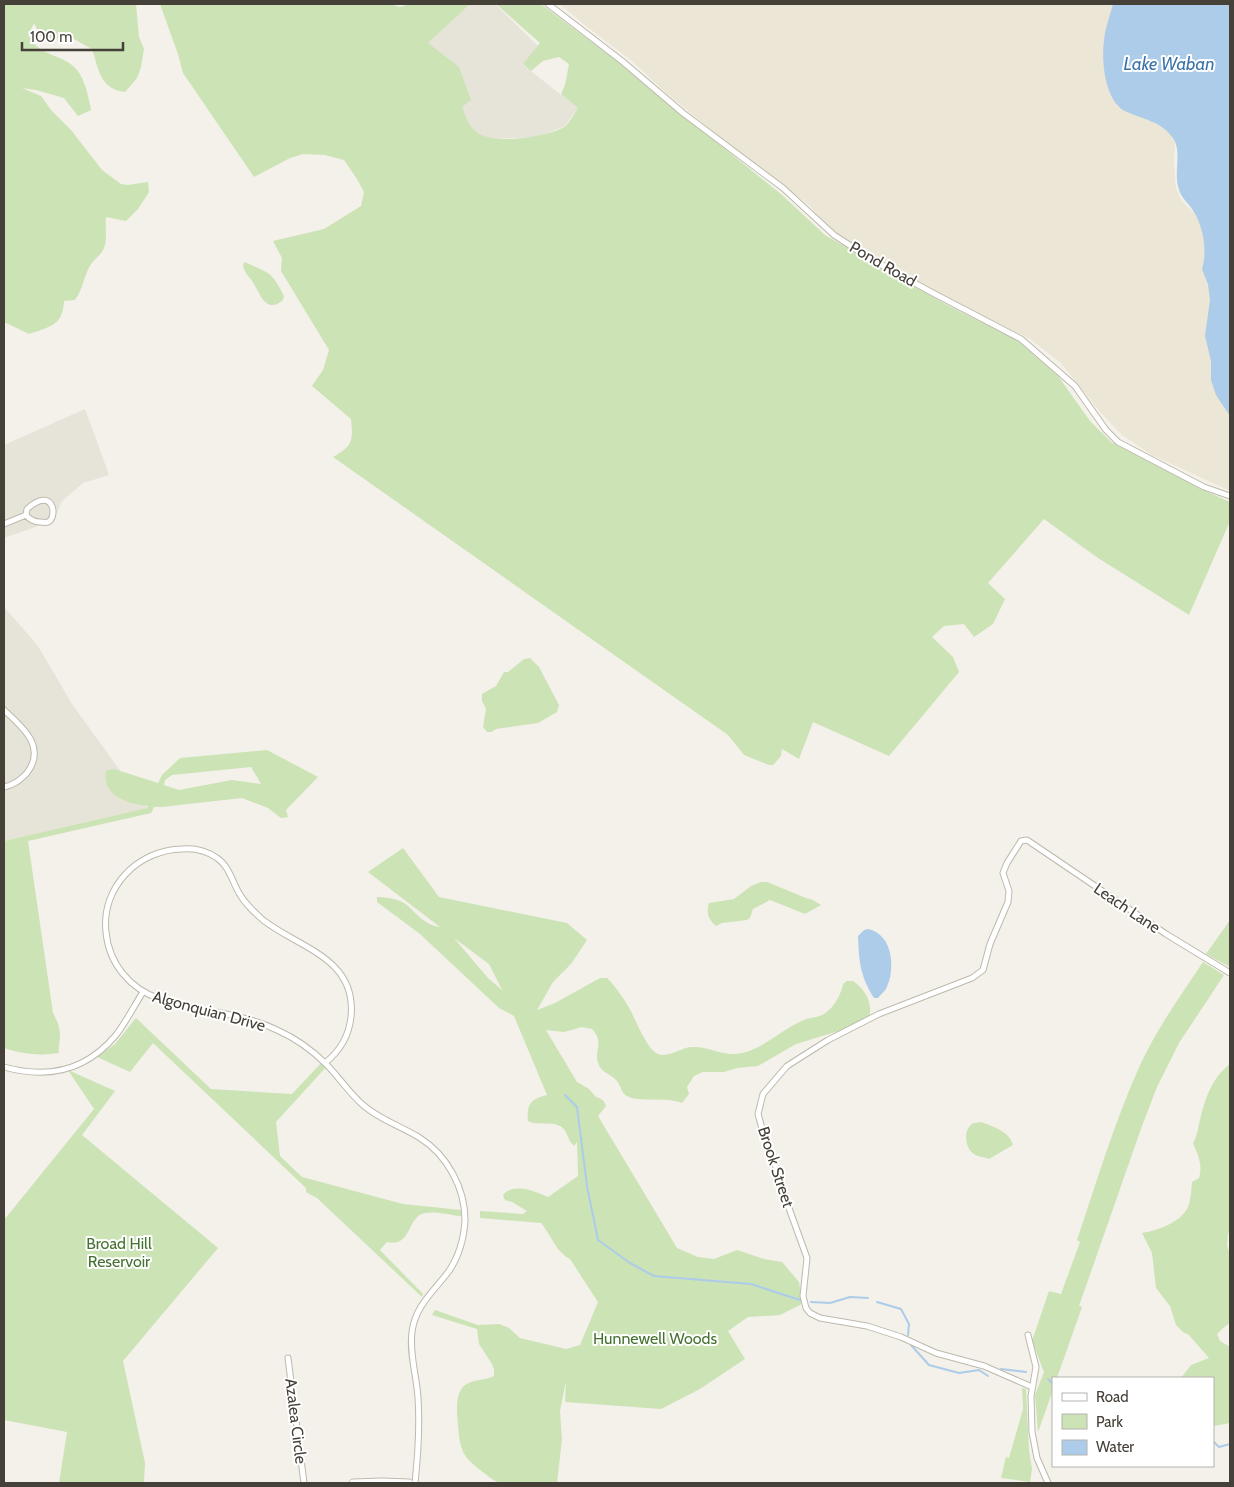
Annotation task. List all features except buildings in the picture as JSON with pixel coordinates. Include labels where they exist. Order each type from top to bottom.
[{"type":"street","name":"Pond Road","points":[[548,4],[622,61],[683,113],[783,188],[834,235],[914,282],[1021,339],[1075,386],[1106,430],[1118,442],[1204,487],[1230,496]]},
{"type":"street","points":[[44,499],[49,502],[54,510],[52,518],[48,522],[36,522],[30,520],[26,515],[27,509],[38,500],[44,499]]},
{"type":"street","points":[[4,524],[26,515]]},
{"type":"street","points":[[4,710],[28,734],[34,750],[33,760],[28,771],[19,781],[4,787]]},
{"type":"street","name":"Leach Lane","points":[[1027,840],[1166,934],[1230,974]]},
{"type":"street","name":"Brook Street","points":[[1027,840],[1021,841],[1007,862],[1003,873],[1009,891],[1008,902],[990,944],[983,970],[972,978],[879,1014],[828,1040],[787,1066],[763,1094],[758,1114],[766,1143],[808,1258],[803,1296],[804,1303],[810,1313],[820,1318],[867,1326],[901,1337],[936,1353],[984,1366],[1032,1387]]},
{"type":"street","name":"Algonquian Drive","points":[[325,1063],[340,1048],[349,1026],[350,1000],[345,982],[335,967],[323,956],[276,929],[250,908],[240,895],[225,865],[215,856],[188,849],[160,852],[129,870],[113,892],[107,909],[105,925],[110,951],[122,973],[143,992],[168,1002],[260,1022],[293,1038],[325,1063],[353,1096],[369,1110],[384,1121],[419,1137],[433,1148],[445,1160],[453,1174],[463,1202],[464,1229],[458,1255],[449,1270],[422,1303],[415,1317],[412,1331],[411,1346],[419,1418],[415,1483]]},
{"type":"street","points":[[4,1067],[26,1072],[52,1072],[69,1068],[86,1060],[103,1048],[116,1034],[143,992]]},
{"type":"street","points":[[1028,1335],[1036,1361],[1030,1417],[1034,1446],[1041,1469],[1048,1483]]},
{"type":"street","name":"Azalea Circle","points":[[288,1358],[304,1483]]},
{"type":"street","points":[[353,1483],[409,1483]]},
{"type":"shaded area","points":[[470,4],[495,4],[538,46],[523,65],[578,108],[565,126],[537,137],[490,139],[477,133],[467,122],[462,107],[427,42]]},
{"type":"shaded area","points":[[560,4],[1114,4],[1141,115],[1171,133],[1175,142],[1176,188],[1181,200],[1194,213],[1208,236],[1206,283],[1213,293],[1230,405],[1230,491],[1152,455],[1122,435],[1101,413],[1061,363],[1030,339],[857,251],[837,237],[810,206],[793,193],[783,189],[664,91],[632,61]]},
{"type":"shaded area","points":[[85,409],[109,475],[83,483],[62,501],[57,513],[38,526],[4,538],[4,445]]},
{"type":"shaded area","points":[[4,607],[38,646],[72,704],[147,808],[4,841]]},
{"type":"green space","points":[[4,4],[136,4],[139,37],[144,49],[137,78],[125,92],[110,87],[105,83],[92,49],[74,39],[43,40],[34,23],[29,34],[38,47],[71,64],[77,70],[85,84],[91,110],[78,116],[64,98],[22,88],[41,96],[51,110],[71,130],[102,170],[121,184],[128,185],[148,182],[149,192],[138,209],[126,221],[106,217],[104,248],[91,264],[75,300],[64,301],[61,315],[54,324],[29,334],[4,322]]},
{"type":"green space","points":[[160,4],[389,4],[400,7],[410,4],[470,4],[428,43],[459,67],[471,100],[462,107],[472,128],[486,137],[508,139],[556,131],[570,121],[578,108],[561,94],[565,85],[569,64],[559,57],[543,61],[531,71],[523,64],[540,43],[496,4],[541,4],[618,62],[782,195],[825,235],[947,305],[1018,341],[1058,376],[1090,421],[1111,442],[1230,502],[1230,521],[1189,615],[1098,558],[1044,519],[988,583],[1005,599],[993,624],[974,637],[964,624],[944,626],[932,637],[953,657],[959,672],[889,756],[813,722],[799,759],[782,749],[781,756],[773,765],[744,755],[728,735],[333,457],[345,450],[350,442],[352,433],[351,419],[312,386],[323,370],[329,350],[281,271],[282,258],[273,241],[324,229],[361,206],[364,192],[344,160],[325,155],[303,154],[290,158],[254,177],[183,73]]},
{"type":"green space","points":[[245,262],[269,274],[276,281],[284,296],[283,300],[273,305],[265,302],[244,270],[243,264]]},
{"type":"green space","points":[[530,658],[539,667],[559,705],[557,712],[538,723],[487,732],[483,727],[486,709],[482,701],[482,694],[496,686],[504,672],[508,672],[524,659]]},
{"type":"green space","points":[[267,750],[318,777],[286,810],[288,817],[281,818],[268,808],[242,798],[154,807],[151,813],[28,841],[53,1013],[60,1036],[59,1053],[31,1054],[4,1048],[4,841],[147,808],[148,806],[125,801],[112,793],[106,780],[106,771],[114,769],[158,783],[162,775],[180,758]],"holes":[[[251,767],[261,784],[232,780],[179,790],[164,785],[165,780],[172,775]]]},
{"type":"green space","name":"Hunnewell Woods","points":[[403,848],[439,897],[567,923],[587,940],[571,964],[553,982],[537,1010],[555,1003],[600,978],[607,978],[626,1002],[649,1046],[658,1054],[666,1055],[691,1047],[730,1054],[754,1049],[796,1024],[825,1013],[836,1002],[843,984],[847,981],[853,981],[862,989],[870,1004],[868,1022],[796,1044],[758,1066],[737,1068],[724,1072],[703,1072],[694,1076],[687,1087],[689,1094],[682,1103],[668,1100],[638,1099],[625,1095],[616,1080],[602,1070],[599,1065],[597,1056],[599,1043],[592,1029],[582,1027],[564,1032],[546,1030],[577,1082],[589,1089],[605,1103],[606,1106],[598,1116],[677,1248],[698,1257],[714,1259],[737,1250],[764,1259],[782,1262],[799,1282],[802,1301],[800,1305],[780,1315],[748,1317],[728,1331],[745,1359],[700,1389],[661,1409],[565,1402],[566,1381],[560,1411],[562,1439],[557,1483],[500,1483],[493,1480],[467,1458],[462,1448],[459,1434],[458,1396],[465,1385],[494,1376],[494,1370],[479,1344],[477,1329],[432,1315],[435,1310],[478,1325],[499,1324],[509,1328],[520,1338],[566,1349],[580,1345],[598,1302],[570,1259],[557,1248],[541,1223],[480,1218],[480,1211],[523,1214],[527,1211],[505,1200],[503,1195],[508,1191],[525,1189],[548,1197],[578,1176],[577,1142],[574,1146],[565,1130],[560,1126],[528,1121],[528,1110],[531,1103],[537,1098],[547,1095],[514,1016],[499,1008],[420,934],[377,902],[377,897],[401,901],[426,922],[440,927],[368,872]],"holes":[[[454,938],[489,964],[502,990],[488,978]]]},
{"type":"green space","points":[[767,882],[821,905],[805,914],[770,900],[753,909],[750,918],[747,920],[722,923],[716,926],[711,921],[708,916],[709,903],[734,899],[751,886]]},
{"type":"green space","points":[[1230,920],[1230,967],[1206,954]]},
{"type":"green space","points":[[1203,962],[1224,975],[1179,1043],[1157,1087],[1079,1306],[1082,1307],[1057,1377],[1052,1377],[1052,1393],[1038,1432],[1035,1395],[1044,1372],[1032,1341],[1049,1291],[1061,1294],[1080,1242],[1077,1240],[1107,1151],[1141,1063],[1178,999]]},
{"type":"green space","points":[[136,1018],[211,1089],[292,1094],[324,1060],[328,1065],[276,1122],[280,1156],[302,1177],[403,1204],[461,1210],[461,1216],[434,1212],[419,1215],[401,1240],[395,1243],[387,1242],[380,1250],[423,1294],[422,1297],[317,1198],[306,1192],[306,1188],[153,1043],[130,1072],[97,1057],[115,1044]]},
{"type":"green space","points":[[1230,1064],[1230,1232],[1228,1233],[1227,1245],[1230,1255],[1230,1323],[1217,1334],[1220,1341],[1230,1347],[1230,1423],[1214,1426],[1214,1377],[1182,1377],[1191,1365],[1209,1358],[1189,1335],[1176,1325],[1170,1306],[1156,1288],[1152,1253],[1142,1233],[1173,1222],[1187,1209],[1192,1182],[1199,1178],[1200,1173],[1199,1160],[1193,1143],[1208,1094],[1224,1069]]},
{"type":"green space","name":"Broad Hill Reservoir","points":[[68,1070],[115,1091],[82,1135],[218,1248],[123,1361],[145,1463],[144,1483],[59,1483],[67,1432],[4,1420],[4,1220],[94,1109]]},
{"type":"green space","points":[[981,1122],[1005,1133],[1013,1145],[989,1159],[977,1156],[971,1152],[967,1145],[968,1129],[972,1124]]},
{"type":"green space","points":[[1022,1388],[1026,1389],[1029,1450],[1032,1469],[1030,1482],[1001,1478],[1006,1457],[1009,1458],[1023,1409]]},
{"type":"water","name":"Lake Waban","points":[[1113,4],[1230,4],[1230,416],[1216,395],[1211,380],[1211,361],[1205,336],[1210,300],[1208,285],[1202,269],[1204,261],[1203,236],[1198,219],[1179,189],[1176,143],[1163,128],[1120,107],[1109,91],[1106,81],[1103,49],[1105,31]]},
{"type":"water","points":[[868,929],[876,932],[883,938],[890,953],[891,972],[889,981],[886,989],[878,998],[874,998],[869,990],[860,961],[858,936]]},
{"type":"waterway","points":[[565,1095],[577,1107],[587,1186],[598,1240],[630,1263],[654,1276],[751,1284],[800,1300]]},
{"type":"waterway","points":[[811,1302],[830,1303],[850,1297],[868,1298]]},
{"type":"waterway","points":[[877,1302],[901,1309],[909,1324],[908,1335]]},
{"type":"waterway","points":[[911,1345],[929,1365],[959,1373],[979,1370],[988,1376]]},
{"type":"waterway","points":[[1001,1369],[1026,1372]]},
{"type":"waterway","points":[[1048,1379],[1052,1383]]},
{"type":"waterway","points":[[1214,1442],[1219,1447],[1230,1444]]}]
